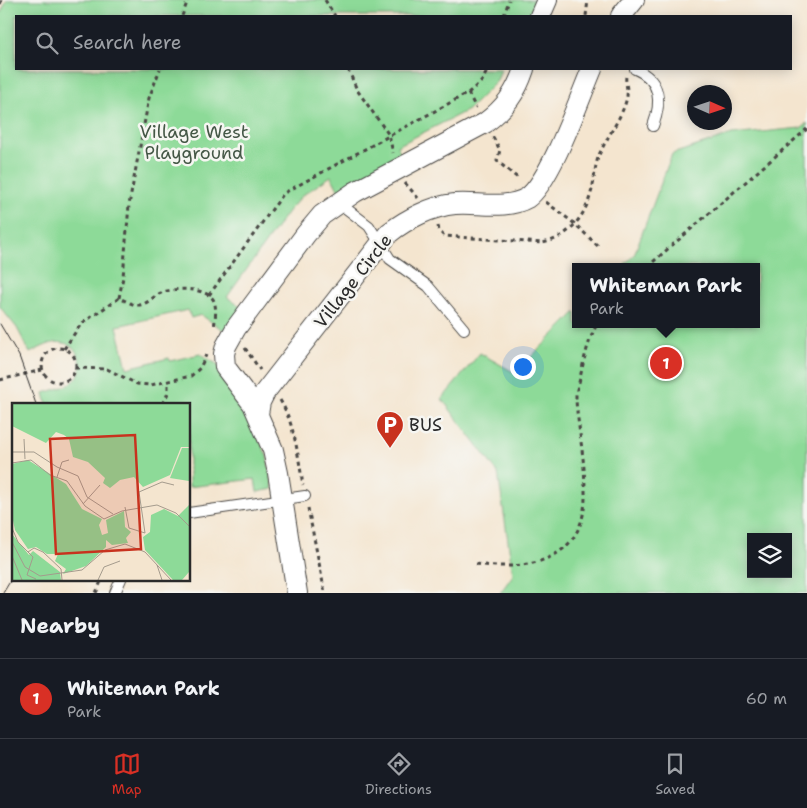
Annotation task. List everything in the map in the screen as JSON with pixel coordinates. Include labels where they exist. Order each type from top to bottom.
[{"type":"street","points":[[540,15],[547,0]]},
{"type":"street","points":[[622,15],[634,0]]},
{"type":"street","points":[[297,593],[283,500],[273,450],[253,404],[225,367],[224,354],[229,340],[236,328],[322,215],[397,169],[494,117],[514,94],[524,70]]},
{"type":"street","name":"Village Circle","points":[[258,414],[260,402],[266,392],[380,242],[398,226],[441,206],[512,203],[527,198],[540,183],[552,164],[592,70]]},
{"type":"street","points":[[244,392],[257,396],[266,392]]},
{"type":"lane","points":[[637,70],[650,78],[657,91],[658,112],[653,126]]},
{"type":"lane","points":[[339,203],[369,226],[390,259],[428,286],[464,329]]},
{"type":"lane","points":[[190,513],[306,496]]},
{"type":"lane","points":[[115,593],[121,580]]},
{"type":"path","points":[[0,4],[2,0]]},
{"type":"path","points":[[182,15],[188,0]]},
{"type":"path","points":[[325,0],[334,15]]},
{"type":"path","points":[[504,15],[509,0]]},
{"type":"path","points":[[586,15],[588,0]]},
{"type":"path","points":[[64,349],[82,324],[119,298],[123,277],[129,205],[149,98],[160,70]]},
{"type":"path","points":[[348,70],[357,90],[389,135]]},
{"type":"path","points":[[209,295],[284,193],[468,93],[482,80],[487,70]]},
{"type":"path","points":[[652,263],[807,129]]},
{"type":"path","points":[[119,298],[138,305],[145,303],[158,294],[173,289],[192,290],[209,295],[214,302],[214,333]]},
{"type":"path","points":[[476,564],[496,567],[531,563],[549,558],[564,549],[576,536],[582,520],[586,491],[576,396],[589,339],[596,328]]},
{"type":"path","points":[[54,348],[64,349],[74,358],[75,368],[70,378],[60,382],[49,379],[42,370],[41,365],[45,354],[54,348]]},
{"type":"path","points":[[75,368],[107,369],[144,386],[191,376],[196,373],[208,351]]},
{"type":"path","points":[[0,380],[42,370]]},
{"type":"path","points":[[163,403],[168,393],[168,382]]},
{"type":"path","points":[[96,593],[102,580]]},
{"type":"green space","name":"Village West Playground","points":[[7,0],[540,0],[534,15],[15,15],[15,70],[501,70],[497,81],[468,110],[397,146],[403,157],[340,193],[331,176],[303,195],[289,210],[227,297],[242,308],[225,331],[201,315],[191,318],[188,310],[117,326],[127,368],[169,358],[170,361],[200,354],[217,364],[242,401],[267,456],[273,489],[257,492],[255,479],[190,487],[190,403],[47,403],[44,393],[70,384],[75,380],[79,374],[80,362],[75,350],[60,342],[47,345],[30,353],[17,328],[0,307],[0,15]]},
{"type":"green space","points":[[807,123],[807,593],[500,593],[513,575],[498,473],[442,399],[480,353],[515,373],[572,316],[572,328],[760,328],[760,263],[626,263],[634,255],[672,154],[731,135],[801,128]]},
{"type":"tram line","points":[[0,324],[19,356],[36,403]]},
{"type":"tram line","points":[[3,593],[12,578]]},
{"type":"place","name":"Whiteman Park","points":[[666,363]]},
{"type":"place","name":"BUS","points":[[390,449]]}]
